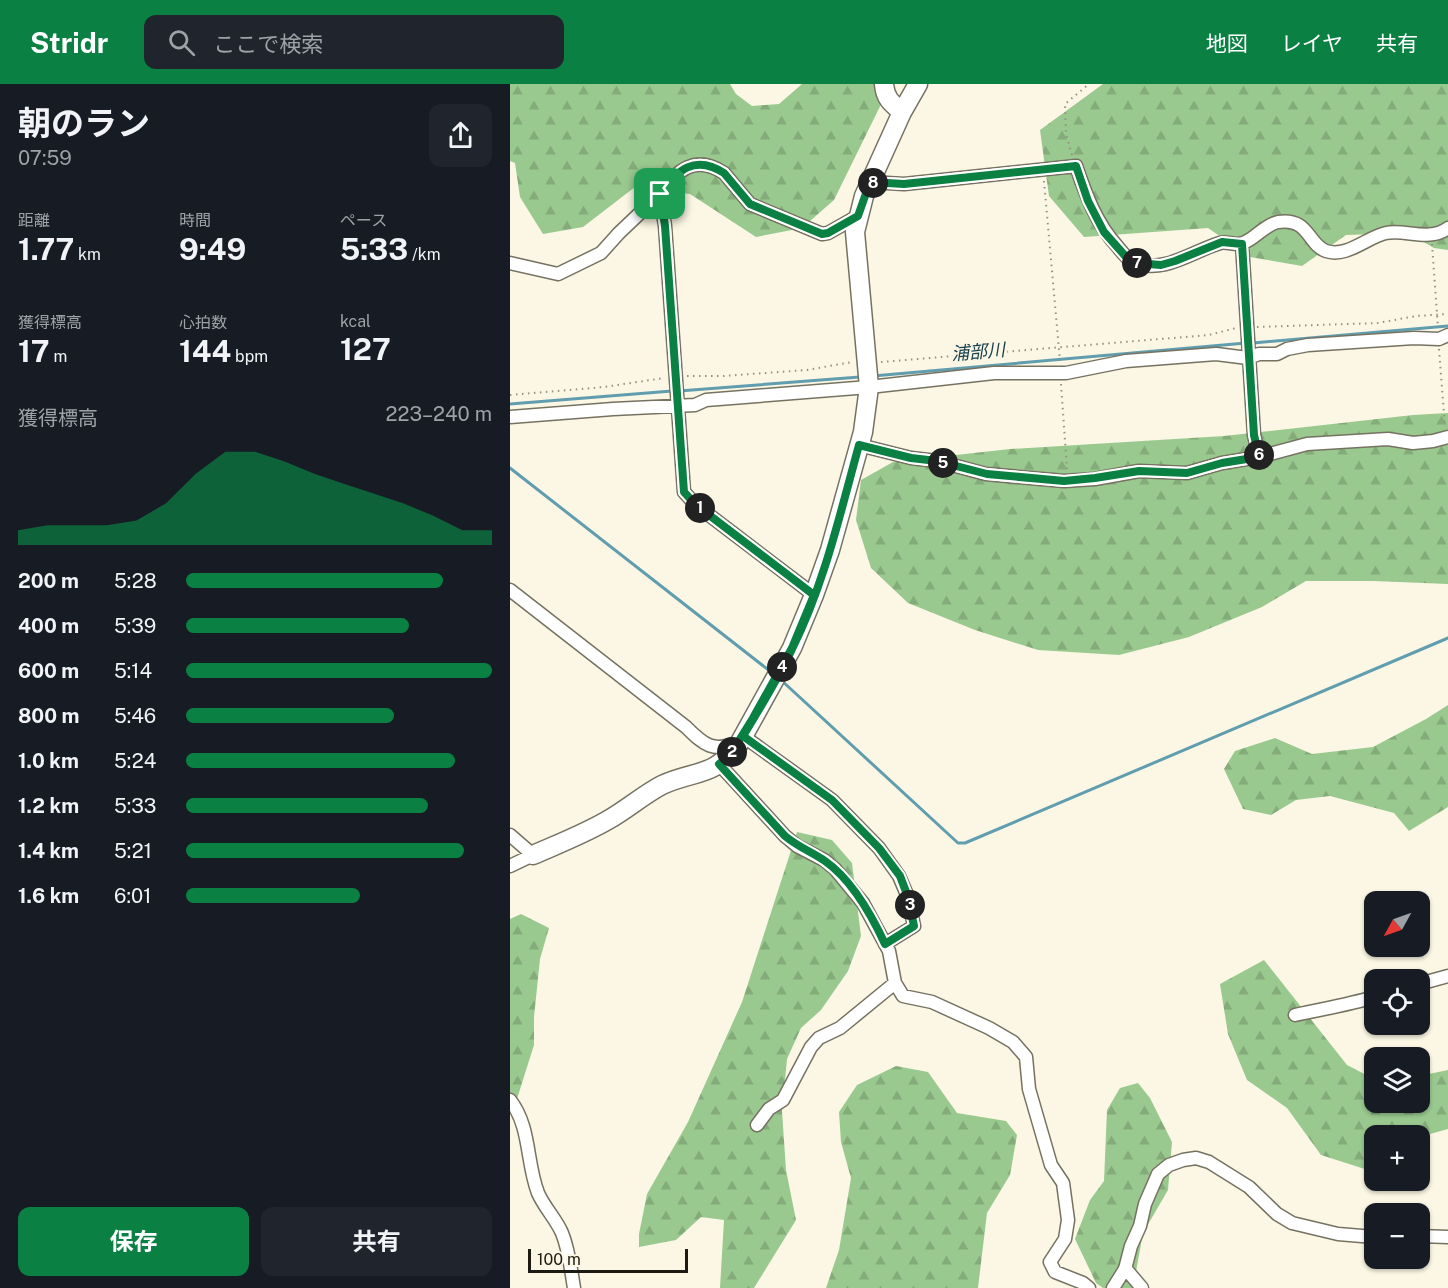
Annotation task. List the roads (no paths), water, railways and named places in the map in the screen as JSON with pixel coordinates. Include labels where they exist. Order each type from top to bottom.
[{"type":"street","points":[[884,84],[888,100],[902,112]]},
{"type":"street","points":[[510,866],[592,830],[662,786],[704,773],[719,764],[730,755],[741,739],[792,648],[830,550],[863,432],[869,387],[856,256],[855,232],[858,216],[870,182],[902,112],[918,84]]},
{"type":"street","points":[[510,263],[558,274],[601,253],[660,194],[680,170],[691,165],[718,169],[750,204],[822,234],[858,216]]},
{"type":"street","points":[[870,182],[904,184],[1076,166],[1088,201],[1104,232],[1127,258],[1136,263],[1161,265],[1222,242],[1242,244],[1276,222],[1298,224],[1321,248],[1327,251],[1353,248],[1388,232],[1431,235],[1448,228]]},
{"type":"street","points":[[660,194],[665,226],[684,492],[696,505],[814,595]]},
{"type":"street","points":[[1242,244],[1254,435],[1259,457]]},
{"type":"street","points":[[510,417],[695,405],[706,400],[869,387],[994,373],[1060,373],[1126,361],[1216,354],[1248,358],[1259,354],[1277,354],[1287,349],[1308,345],[1414,338],[1438,339],[1448,335]]},
{"type":"street","points":[[859,445],[987,474],[1068,480],[1139,471],[1187,473],[1307,444],[1388,439],[1413,443],[1448,437]]},
{"type":"street","points":[[510,590],[686,727],[700,741],[710,746],[726,748],[741,739]]},
{"type":"street","points":[[741,739],[832,800],[879,848],[900,876],[908,897],[914,926],[885,944]]},
{"type":"street","points":[[719,764],[791,841],[835,869],[863,903],[885,944],[895,983],[903,996],[932,1002],[989,1028],[1012,1042],[1026,1057],[1029,1089],[1051,1165],[1063,1182],[1068,1220],[1065,1239],[1050,1262],[1055,1272],[1083,1283],[1089,1288]]},
{"type":"street","points":[[510,835],[533,855]]},
{"type":"street","points":[[1430,981],[1448,976]]},
{"type":"street","points":[[757,1125],[769,1109],[783,1100],[811,1047],[819,1038],[840,1028],[895,983]]},
{"type":"street","points":[[1295,1016],[1364,1000]]},
{"type":"street","points":[[510,1100],[518,1110],[524,1124],[538,1193],[562,1233],[574,1288]]},
{"type":"street","points":[[1113,1288],[1125,1268],[1145,1204],[1158,1174],[1169,1165],[1196,1158],[1209,1162],[1242,1182],[1277,1214],[1292,1223],[1338,1234],[1364,1236]]},
{"type":"street","points":[[1430,1236],[1448,1237]]},
{"type":"street","points":[[1125,1268],[1142,1288]]},
{"type":"waterway","name":"浦部川","points":[[1253,343],[1448,326]]},
{"type":"waterway","name":"浦部川","points":[[873,376],[1246,343]]},
{"type":"waterway","name":"浦部川","points":[[679,391],[860,377]]},
{"type":"waterway","name":"浦部川","points":[[510,404],[672,391]]},
{"type":"waterway","points":[[510,468],[771,672]]},
{"type":"waterway","points":[[781,680],[958,843],[965,843],[1448,638]]}]
